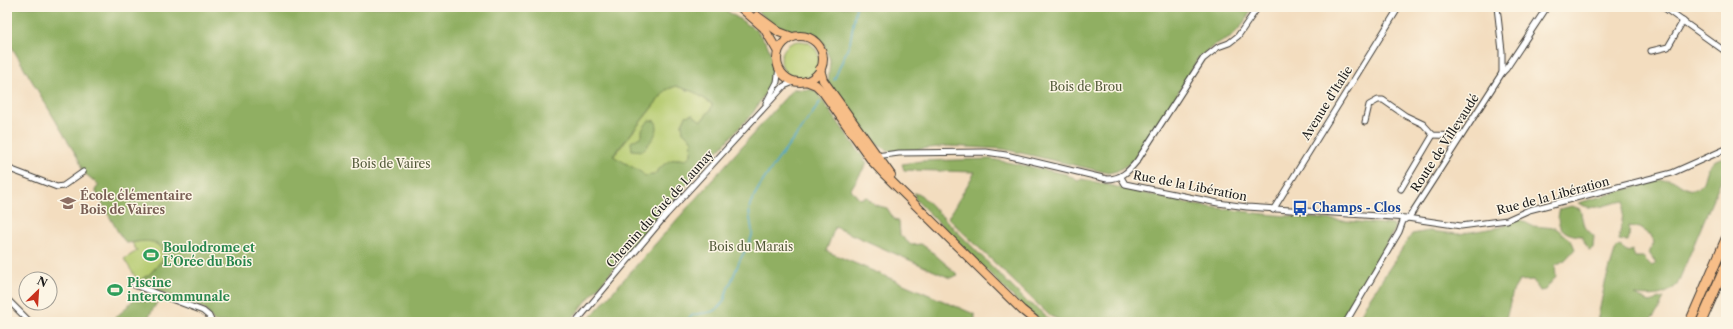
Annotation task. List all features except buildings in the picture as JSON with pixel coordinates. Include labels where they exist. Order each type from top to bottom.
[{"type":"highway","points":[[1690,322],[1726,239]]},
{"type":"highway","points":[[1701,322],[1726,265]]},
{"type":"main road","points":[[741,7],[779,32],[792,37],[808,37],[815,42],[823,55],[820,69],[817,74],[806,81]]},
{"type":"main road","points":[[741,7],[764,28],[778,52],[779,66],[789,78],[796,81],[806,81],[816,85],[823,92],[872,162],[1022,310],[1037,322]]},
{"type":"main road","points":[[778,52],[781,46],[792,37]]},
{"type":"main road","points":[[820,69],[823,80],[903,193]]},
{"type":"street","points":[[848,128],[859,138],[872,155],[877,156],[899,153],[986,152],[1006,155],[1106,179],[1121,177],[1128,173],[1137,161],[1203,59],[1218,47],[1230,43],[1238,36],[1258,7]]},
{"type":"street","name":"Avenue d'Italie","points":[[1273,210],[1398,7]]},
{"type":"street","points":[[1497,7],[1502,51],[1502,72]]},
{"type":"street","name":"Route de Villevaudé","points":[[1346,322],[1399,232],[1403,220],[1407,218],[1502,72],[1506,69],[1547,7]]},
{"type":"street","points":[[1663,7],[1726,52]]},
{"type":"street","points":[[1651,51],[1668,47],[1683,21]]},
{"type":"street","name":"Chemin du Gué de Launay","points":[[762,111],[777,82],[779,66]]},
{"type":"street","name":"Chemin du Gué de Launay","points":[[576,322],[651,232],[784,86],[796,81]]},
{"type":"street","points":[[1365,122],[1369,105],[1378,100],[1383,100],[1406,116],[1423,124],[1433,135],[1461,136]]},
{"type":"street","points":[[1401,188],[1433,135]]},
{"type":"street","name":"Rue de la Libération","points":[[1121,177],[1125,184],[1218,203],[1273,210],[1407,218],[1461,226],[1507,220],[1530,210],[1672,173],[1726,149]]},
{"type":"street","points":[[7,168],[57,187],[63,186],[83,172]]},
{"type":"street","points":[[134,285],[203,311],[209,316],[212,322]]},
{"type":"street","points":[[7,299],[30,322]]},
{"type":"green space","name":"Bois de Vaires","points":[[7,7],[721,7],[756,30],[767,44],[774,63],[774,78],[753,113],[657,217],[569,322],[214,322],[205,309],[141,284],[138,281],[150,274],[164,258],[162,251],[155,243],[144,241],[126,243],[118,232],[95,190],[99,185],[83,172],[79,160],[7,39]],"holes":[[[676,86],[694,92],[712,104],[711,109],[701,121],[692,114],[686,116],[682,124],[683,132],[692,140],[691,155],[685,160],[671,160],[654,175],[645,176],[641,172],[613,156],[666,90]]]},
{"type":"green space","name":"Bois de Brou","points":[[752,7],[1253,7],[1241,27],[1230,38],[1216,44],[1198,58],[1184,84],[1132,162],[1117,171],[1109,173],[1003,149],[948,146],[892,152],[876,144],[828,84],[830,60],[823,42],[813,35],[783,32]]},
{"type":"green space","points":[[796,41],[804,41],[814,46],[818,53],[818,67],[814,74],[804,79],[796,79],[786,74],[784,71],[781,64],[781,56],[786,46],[789,44]]},
{"type":"green space","points":[[676,86],[694,92],[712,104],[711,109],[701,121],[686,116],[682,124],[683,132],[692,140],[691,155],[685,160],[671,160],[654,175],[645,176],[641,172],[613,157],[666,90]]},
{"type":"green space","name":"Bois du Marais","points":[[793,89],[815,90],[867,163],[851,189],[859,199],[867,197],[875,205],[887,208],[894,219],[899,222],[900,235],[911,245],[921,244],[930,250],[958,275],[950,278],[835,227],[826,251],[974,314],[976,322],[586,322]]},
{"type":"green space","points":[[649,120],[655,121],[657,125],[654,137],[643,151],[632,150],[631,142],[642,136],[642,130]]},
{"type":"green space","points":[[1724,157],[1726,158],[1726,168],[1677,285],[1662,294],[1651,296],[1634,295],[1650,302],[1664,298],[1657,313],[1650,319],[1639,322],[1597,322],[1605,283],[1616,248],[1620,246],[1628,252],[1632,250],[1635,257],[1643,257],[1652,266],[1656,263],[1649,253],[1654,243],[1651,235],[1640,228],[1629,226],[1630,234],[1628,241],[1619,240],[1625,201],[1595,207],[1584,206],[1578,203],[1667,179],[1672,180],[1685,188],[1691,190],[1695,189],[1702,183],[1710,164]]},
{"type":"green space","points":[[991,159],[1066,174],[1078,181],[1082,179],[1195,205],[1264,214],[1394,225],[1395,229],[1340,322],[1065,322],[1050,316],[948,218],[975,172],[904,170],[902,164],[921,161]]},
{"type":"green space","points":[[914,193],[921,195],[1028,303],[1046,316],[1050,322],[1043,322],[1025,309],[915,199]]},
{"type":"green space","points":[[1572,206],[1580,209],[1584,227],[1594,236],[1593,248],[1589,250],[1581,236],[1565,232],[1559,225],[1558,215],[1560,209]]},
{"type":"green space","points":[[1517,218],[1532,226],[1556,228],[1572,242],[1575,249],[1564,261],[1555,265],[1556,276],[1545,290],[1540,291],[1533,280],[1519,281],[1513,291],[1506,319],[1498,322],[1480,315],[1475,322],[1357,322],[1366,304],[1412,234],[1429,231],[1458,234],[1501,227]]},
{"type":"green space","name":"Boulodrome et L’Orée du Bois","points":[[145,240],[158,246],[162,251],[164,258],[150,274],[138,281],[124,259],[137,251],[132,243]]},
{"type":"green space","points":[[150,293],[158,296],[159,299],[149,316],[151,322],[110,322],[134,299],[146,301]]},
{"type":"waterway","points":[[834,80],[850,43],[856,7]]},
{"type":"waterway","points":[[686,322],[694,315],[713,311],[718,308],[724,300],[752,235],[749,214],[751,202],[766,176],[812,115],[820,102]]},
{"type":"place","name":"École élémentaire Bois de Vaires","points":[[68,203]]},
{"type":"place","name":"Champs - Clos","points":[[1300,208]]},
{"type":"place","name":"Boulodrome et L’Orée du Bois","points":[[151,255]]},
{"type":"place","name":"Piscine intercommunale","points":[[115,290]]}]
